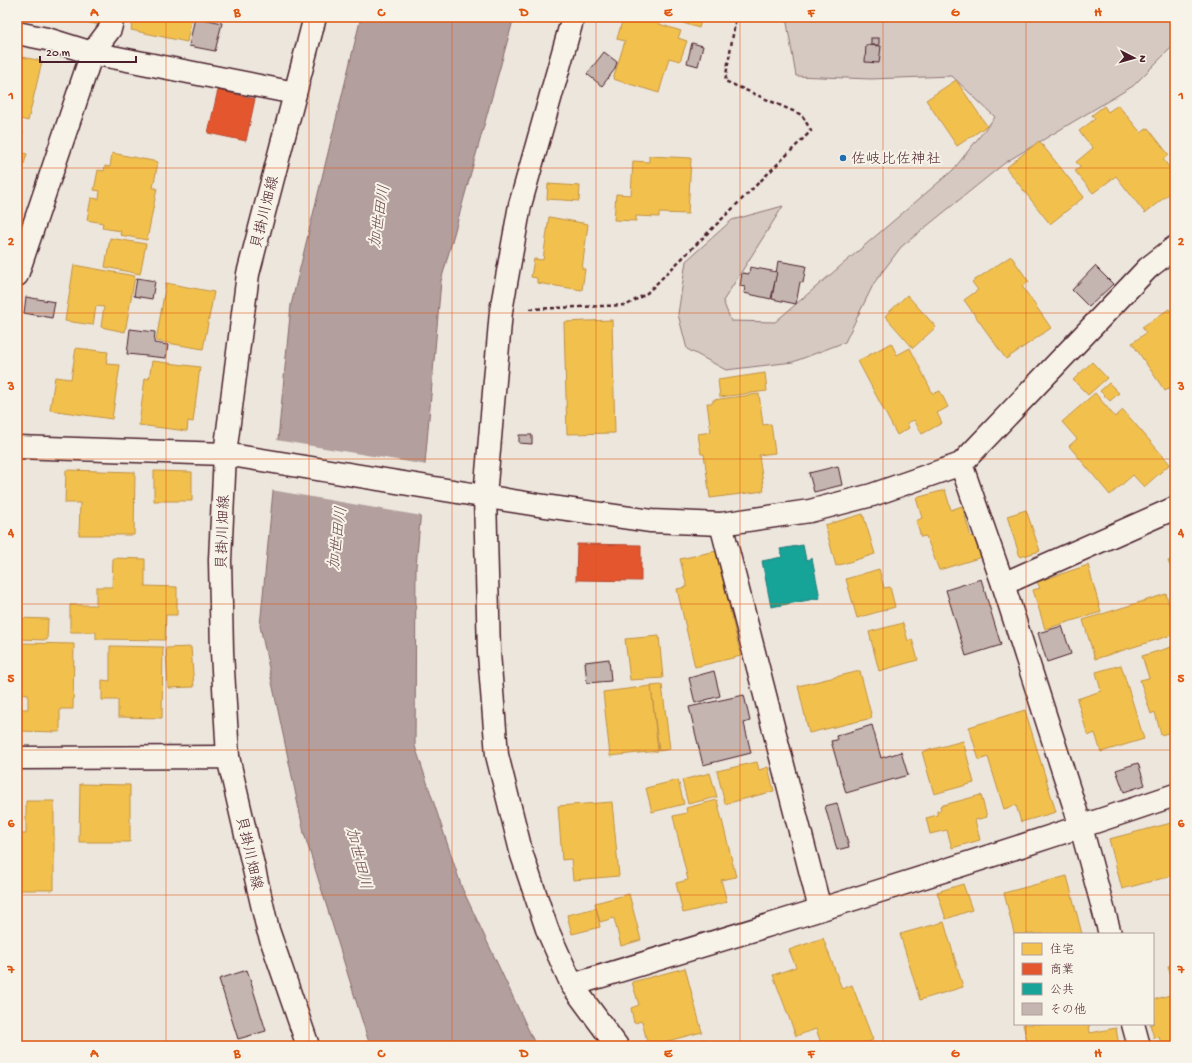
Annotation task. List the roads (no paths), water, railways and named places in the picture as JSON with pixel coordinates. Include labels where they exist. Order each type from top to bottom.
[{"type":"street","points":[[17,275],[92,53],[110,28],[113,17]]},
{"type":"street","name":"貝掛川畑線","points":[[308,1046],[268,930],[228,757],[222,652],[220,560],[235,455],[248,274],[314,17]]},
{"type":"street","points":[[573,17],[520,205],[474,494],[497,755],[522,855],[546,929],[572,985],[617,1046]]},
{"type":"street","points":[[17,34],[47,39],[92,53],[295,93]]},
{"type":"street","points":[[17,447],[235,455],[651,521],[721,524],[810,511],[872,495],[961,464],[1148,268],[1175,247]]},
{"type":"street","points":[[961,464],[1003,584],[1082,827],[1110,933]]},
{"type":"street","points":[[1003,584],[1175,508]]},
{"type":"street","points":[[721,524],[820,910]]},
{"type":"street","points":[[17,758],[228,757]]},
{"type":"street","points":[[572,985],[820,910],[1082,827],[1175,795]]},
{"type":"street","points":[[1133,1025],[1139,1046]]},
{"type":"water","name":"加世田川","points":[[361,17],[514,17],[441,281],[416,567],[415,746],[462,888],[536,1046],[370,1046],[304,833],[260,626],[291,305]]},
{"type":"place","name":"佐岐比佐神社","points":[[843,158]]}]
